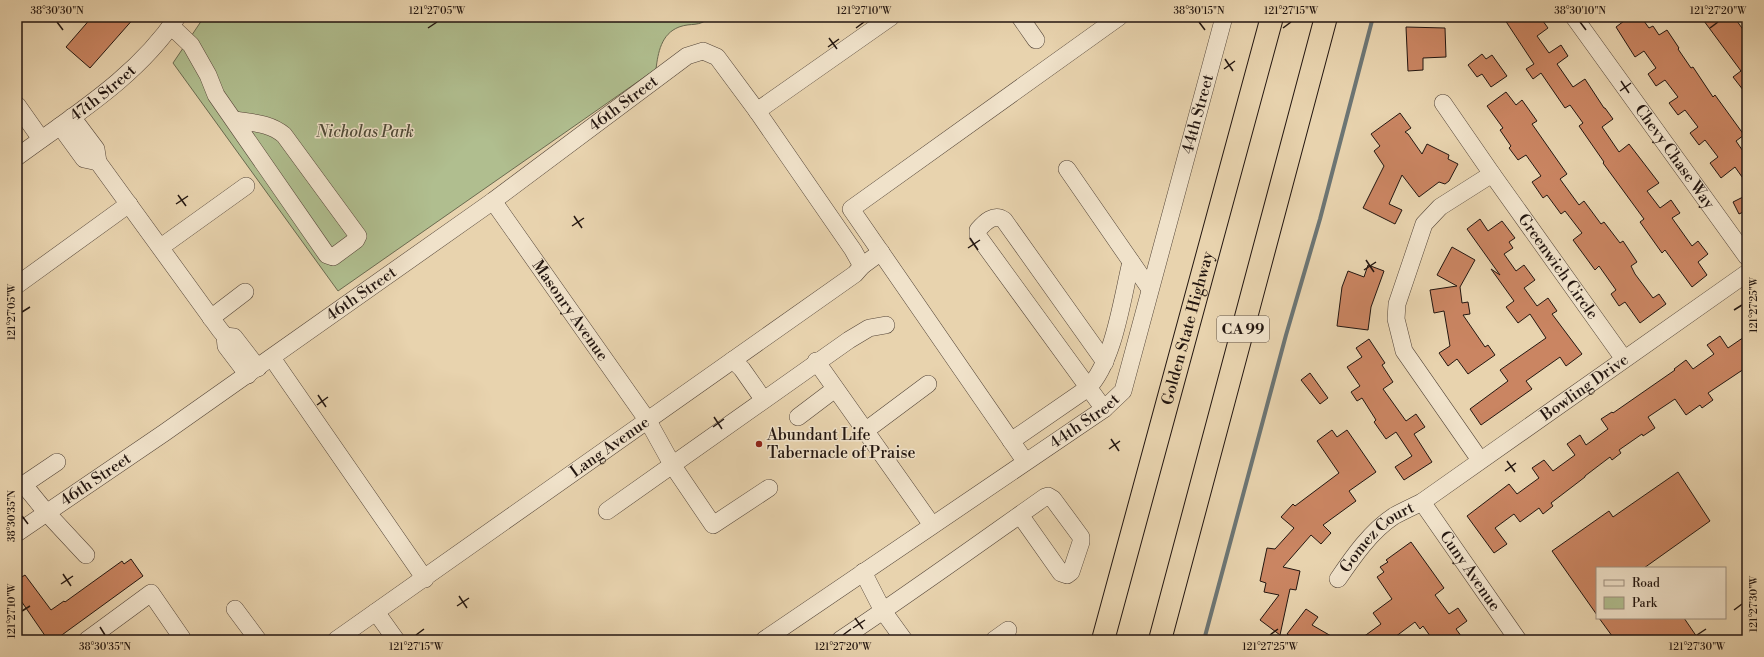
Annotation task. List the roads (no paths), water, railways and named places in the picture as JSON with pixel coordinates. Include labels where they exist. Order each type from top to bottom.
[{"type":"highway","name":"Golden State Highway","points":[[1103,640],[1272,17]]},
{"type":"highway","name":"CA 99","points":[[1160,640],[1326,17]]},
{"type":"street","points":[[862,266],[853,250],[757,111],[891,17]]},
{"type":"street","points":[[1020,17],[1036,40]]},
{"type":"street","points":[[1025,461],[851,209],[1119,17]]},
{"type":"street","name":"44th Street","points":[[764,640],[1025,461],[1104,409],[1123,391],[1224,17]]},
{"type":"street","name":"Chevy Chase Way","points":[[1574,17],[1747,257]]},
{"type":"street","points":[[174,22],[191,45],[208,75],[216,95],[235,120],[327,255],[333,257],[356,240],[358,236],[284,135],[268,125],[235,120]]},
{"type":"street","name":"47th Street","points":[[17,157],[105,93],[150,51],[174,22]]},
{"type":"street","name":"46th Street","points":[[17,533],[272,358],[493,201],[687,56],[702,51],[717,57],[757,111]]},
{"type":"street","points":[[17,104],[41,139]]},
{"type":"street","name":"Greenwich Circle","points":[[1443,104],[1624,359]]},
{"type":"street","points":[[66,121],[84,159],[98,162],[224,336],[226,346],[253,371]]},
{"type":"street","points":[[249,142],[268,125]]},
{"type":"street","points":[[1067,169],[1150,289]]},
{"type":"street","points":[[1480,460],[1404,351],[1396,319],[1396,304],[1424,224],[1440,207],[1492,174]]},
{"type":"street","points":[[161,247],[246,186]]},
{"type":"street","name":"Masonry Avenue","points":[[493,201],[648,421],[673,466],[713,525],[769,488]]},
{"type":"street","points":[[17,285],[129,204]]},
{"type":"street","points":[[1104,409],[978,236],[978,230],[980,227],[994,217],[1004,220],[1105,362]]},
{"type":"street","name":"Lang Avenue","points":[[336,640],[855,274],[862,266],[881,252]]},
{"type":"street","points":[[1011,442],[1088,388],[1097,379],[1105,362],[1118,318],[1131,262]]},
{"type":"street","name":"Bowling Drive","points":[[1422,502],[1747,273]]},
{"type":"street","points":[[211,318],[246,292]]},
{"type":"street","points":[[607,511],[673,466],[763,399],[816,362],[869,328],[886,325]]},
{"type":"street","points":[[272,358],[424,579]]},
{"type":"street","points":[[734,360],[763,399]]},
{"type":"street","points":[[816,362],[932,525]]},
{"type":"street","points":[[865,431],[928,384]]},
{"type":"street","points":[[798,417],[835,389]]},
{"type":"street","points":[[57,462],[20,487],[46,512],[86,555]]},
{"type":"street","name":"Gomez Court","points":[[1338,579],[1355,554],[1381,526],[1393,517],[1422,502]]},
{"type":"street","name":"Cuny Avenue","points":[[1422,502],[1518,640]]},
{"type":"street","points":[[840,640],[1020,515]]},
{"type":"street","points":[[863,572],[883,611],[904,640]]},
{"type":"street","points":[[87,640],[151,593],[180,639]]},
{"type":"street","points":[[235,609],[258,640]]},
{"type":"street","points":[[376,612],[396,640]]},
{"type":"street","points":[[994,640],[1008,630]]},
{"type":"waterway","points":[[1204,640],[1286,335],[1320,219],[1373,17]]},
{"type":"place","name":"Abundant Life Tabernacle of Praise","points":[[759,444]]},
{"type":"park label","name":"Nicholas Park","points":[[365,132]]}]
